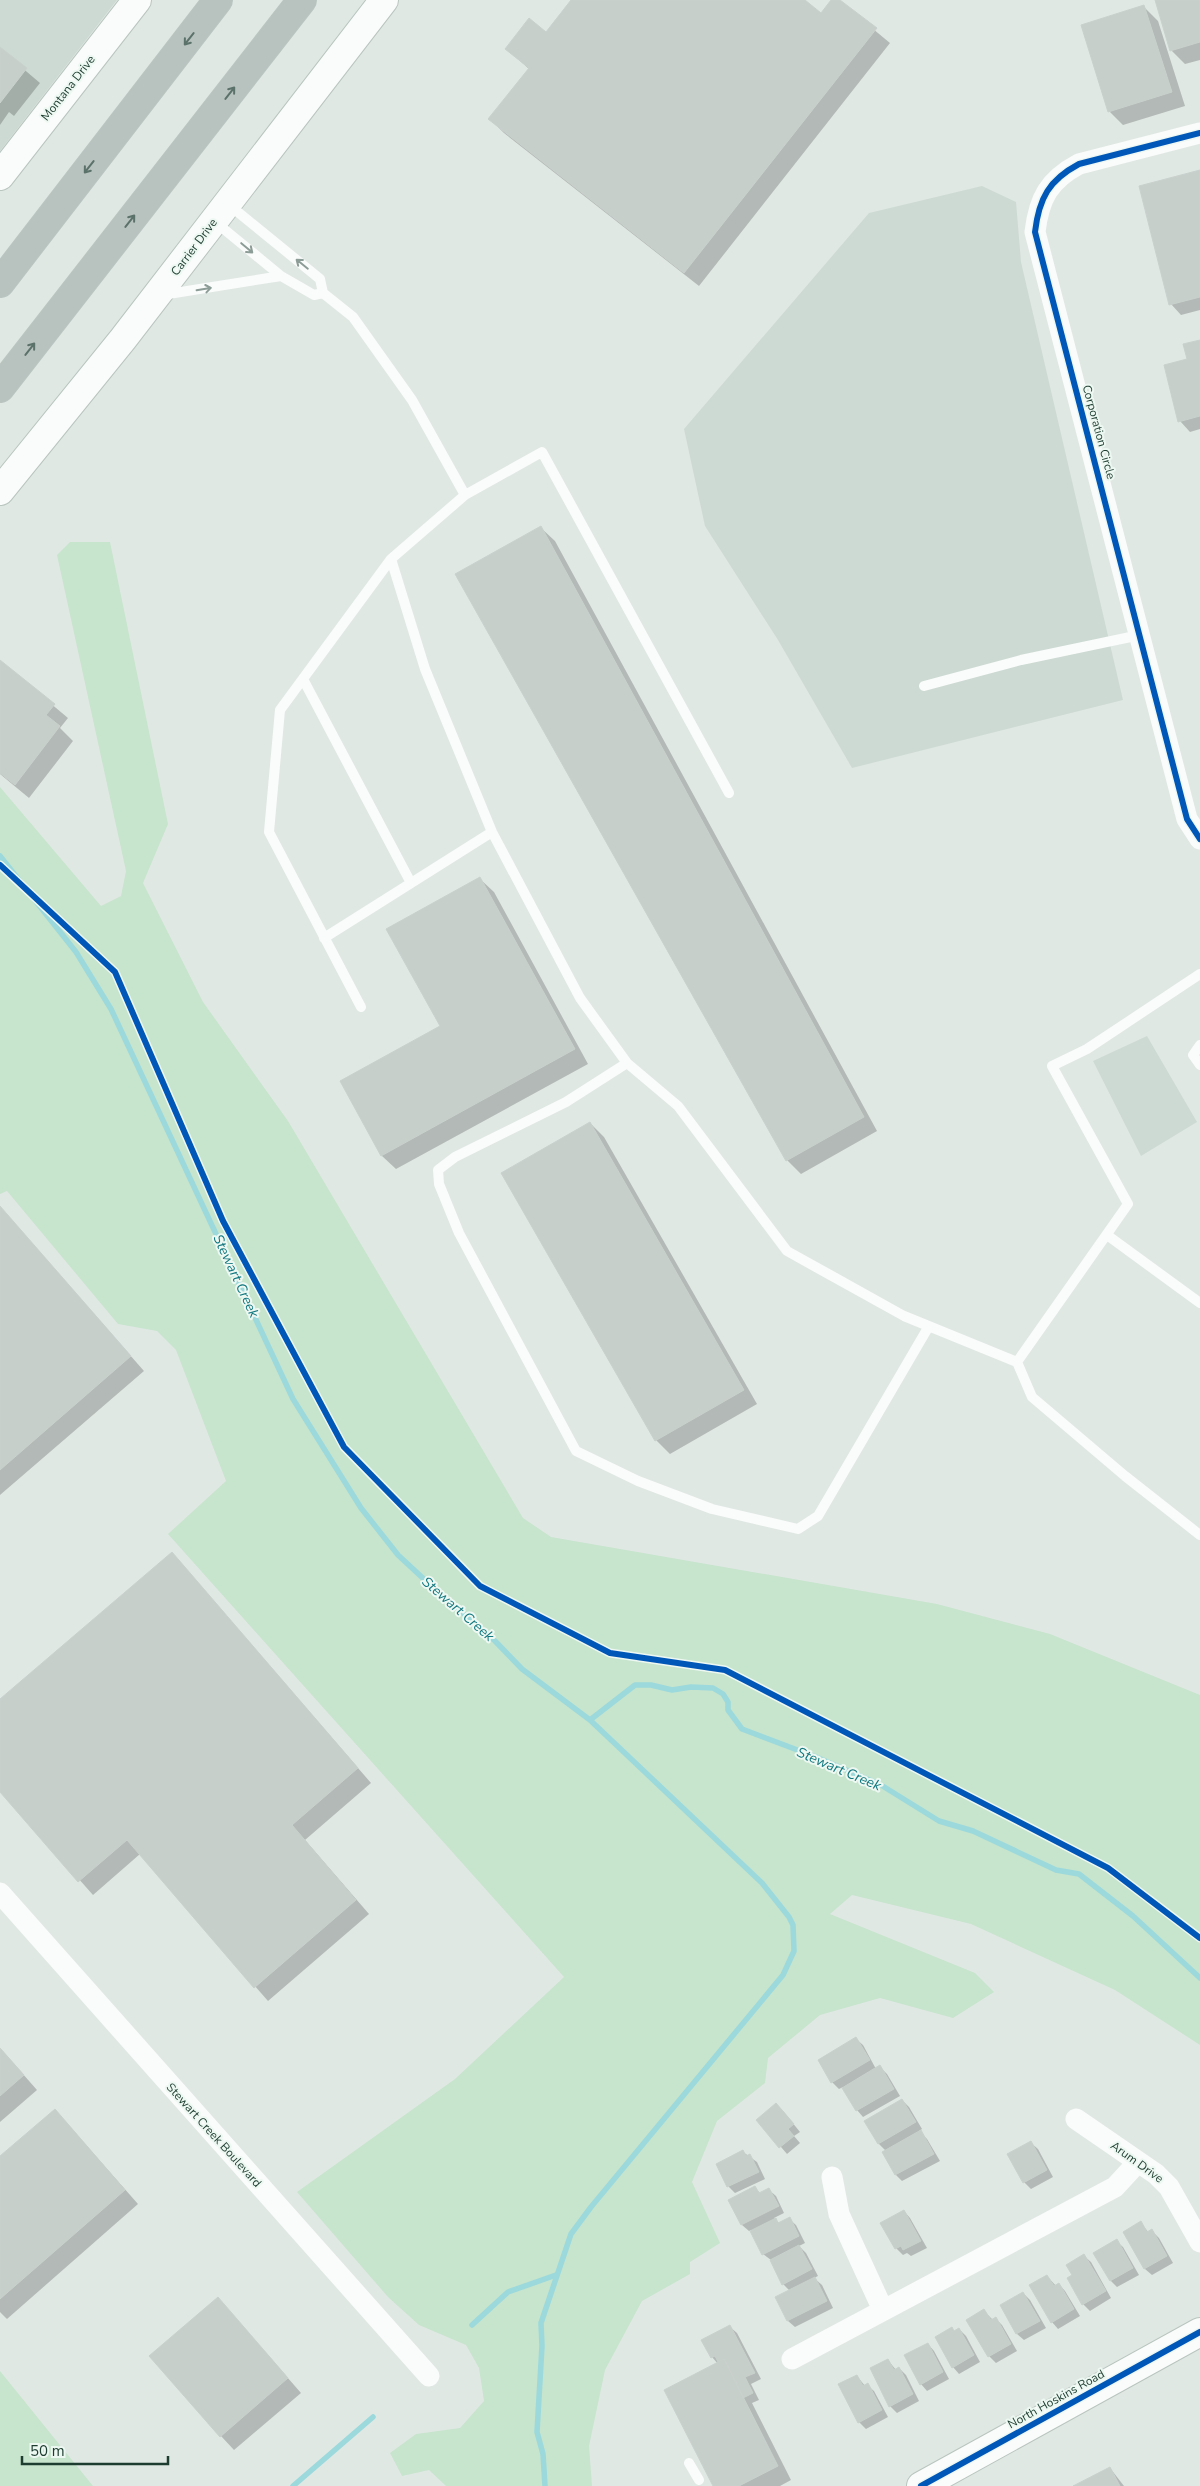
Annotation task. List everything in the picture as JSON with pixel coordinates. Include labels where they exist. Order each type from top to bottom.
[{"type":"highway","points":[[0,283],[218,0]]},
{"type":"highway","points":[[0,388],[302,0]]},
{"type":"street","name":"Montana Drive","points":[[0,176],[137,0]]},
{"type":"street","name":"Carrier Drive","points":[[0,490],[156,296],[384,0]]},
{"type":"street","name":"Corporation Circle","points":[[1200,133],[1079,164],[1065,172],[1050,185],[1037,212],[1037,242],[1141,635],[1187,819],[1200,838]]},
{"type":"street","name":"Stewart Creek Boulevard","points":[[0,1894],[429,2376]]},
{"type":"street","name":"Arum Drive","points":[[1076,2119],[1156,2174],[1169,2187],[1200,2242]]},
{"type":"street","points":[[792,2359],[1115,2187],[1138,2162]]},
{"type":"street","points":[[832,2177],[840,2214],[883,2310]]},
{"type":"street","name":"North Hoskins Road","points":[[921,2486],[1200,2332]]},
{"type":"lane","points":[[220,212],[281,276],[314,295],[323,293]]},
{"type":"lane","points":[[220,212],[320,279],[323,293],[353,317],[412,400],[465,495]]},
{"type":"lane","points":[[156,296],[281,276]]},
{"type":"lane","points":[[361,1007],[269,832],[280,710],[392,559],[465,495],[542,452],[729,793]]},
{"type":"lane","points":[[392,559],[425,669],[492,832],[580,998],[627,1063],[678,1106],[787,1252],[904,1316],[1017,1362],[1032,1397],[1125,1476],[1200,1535]]},
{"type":"lane","points":[[924,686],[1021,660],[1141,635]]},
{"type":"lane","points":[[303,679],[411,883]]},
{"type":"lane","points":[[324,938],[492,832]]},
{"type":"lane","points":[[1017,1362],[1128,1204],[1052,1066],[1087,1049],[1200,974]]},
{"type":"lane","points":[[1200,1045],[1193,1055],[1200,1066]]},
{"type":"lane","points":[[627,1063],[566,1102],[455,1157],[438,1170],[438,1184],[460,1233],[576,1450],[638,1481],[712,1509],[798,1529],[818,1516],[928,1326]]},
{"type":"lane","points":[[1106,1235],[1200,1303]]},
{"type":"lane","points":[[689,2463],[699,2480]]},
{"type":"shaded area","points":[[0,0],[117,0],[0,151]]},
{"type":"shaded area","points":[[982,186],[1016,202],[1021,262],[1123,700],[852,768],[778,640],[705,526],[684,429],[869,213]]},
{"type":"shaded area","points":[[1147,1036],[1197,1122],[1141,1156],[1093,1061]]},
{"type":"green space","points":[[70,542],[110,542],[168,824],[143,883],[203,1002],[288,1121],[523,1518],[551,1537],[937,1604],[1050,1634],[1200,1695],[1200,2045],[1115,1990],[971,1924],[852,1895],[830,1914],[975,1973],[994,1992],[953,2018],[880,1998],[820,2015],[768,2058],[765,2083],[717,2121],[692,2182],[720,2243],[690,2262],[690,2274],[642,2301],[605,2370],[589,2446],[592,2486],[446,2486],[429,2470],[402,2476],[390,2453],[416,2434],[460,2428],[484,2401],[479,2368],[466,2345],[419,2325],[388,2297],[297,2192],[455,2079],[564,1977],[168,1534],[226,1481],[176,1350],[157,1331],[118,1324],[7,1191],[0,1194],[0,787],[101,906],[121,896],[126,871],[57,555]]},
{"type":"green space","points":[[0,2371],[93,2486],[0,2486]]},
{"type":"building","points":[[571,0],[805,0],[821,13],[831,0],[840,0],[877,28],[684,273],[488,119],[529,68],[505,49],[529,18],[546,32]]},
{"type":"building","points":[[1155,0],[1200,0],[1200,42],[1170,51]]},
{"type":"building","points":[[1144,5],[1172,92],[1108,112],[1081,25]]},
{"type":"building","points":[[0,47],[27,68],[0,103]]},
{"type":"building","points":[[1200,170],[1200,297],[1169,305],[1139,186]]},
{"type":"building","points":[[1200,340],[1200,416],[1178,422],[1164,365],[1187,359],[1183,344]]},
{"type":"building","points":[[541,526],[864,1117],[786,1161],[455,574]]},
{"type":"building","points":[[0,660],[55,704],[46,715],[60,726],[15,785],[0,773]]},
{"type":"building","points":[[480,877],[575,1049],[381,1156],[340,1081],[440,1026],[386,929]]},
{"type":"building","points":[[590,1122],[744,1390],[655,1441],[501,1173]]},
{"type":"building","points":[[0,1206],[131,1356],[0,1470]]},
{"type":"building","points":[[172,1552],[358,1768],[292,1825],[356,1900],[254,1988],[127,1840],[78,1882],[0,1792],[0,1699]]},
{"type":"building","points":[[856,2037],[870,2060],[831,2083],[818,2060]]},
{"type":"building","points":[[0,2048],[24,2075],[0,2096]]},
{"type":"building","points":[[880,2065],[894,2089],[856,2111],[842,2088]]},
{"type":"building","points":[[902,2099],[916,2122],[878,2144],[864,2121]]},
{"type":"building","points":[[776,2103],[794,2124],[788,2129],[794,2136],[779,2148],[756,2120]]},
{"type":"building","points":[[55,2109],[125,2190],[0,2299],[0,2156]]},
{"type":"building","points":[[921,2130],[934,2154],[895,2175],[882,2152]]},
{"type":"building","points":[[1031,2141],[1047,2170],[1023,2183],[1007,2154]]},
{"type":"building","points":[[743,2150],[746,2156],[750,2154],[759,2172],[727,2187],[716,2164]]},
{"type":"building","points":[[755,2186],[759,2193],[769,2188],[779,2206],[741,2225],[728,2200]]},
{"type":"building","points":[[904,2210],[921,2241],[903,2250],[901,2246],[895,2249],[880,2223]]},
{"type":"building","points":[[790,2217],[799,2236],[762,2255],[750,2231],[776,2218],[778,2223]]},
{"type":"building","points":[[1141,2221],[1147,2232],[1152,2229],[1167,2256],[1144,2269],[1123,2232]]},
{"type":"building","points":[[1117,2239],[1133,2268],[1110,2281],[1093,2253]]},
{"type":"building","points":[[799,2245],[812,2269],[782,2285],[770,2260]]},
{"type":"building","points":[[1084,2254],[1106,2291],[1082,2305],[1067,2278],[1072,2275],[1066,2265]]},
{"type":"building","points":[[1047,2275],[1054,2286],[1059,2283],[1074,2309],[1051,2323],[1029,2285]]},
{"type":"building","points":[[815,2277],[827,2301],[787,2321],[775,2297]]},
{"type":"building","points":[[1023,2292],[1040,2321],[1016,2334],[1000,2305]]},
{"type":"building","points":[[218,2297],[288,2378],[220,2437],[149,2356]]},
{"type":"building","points":[[984,2309],[991,2320],[996,2317],[1011,2344],[988,2357],[966,2320]]},
{"type":"building","points":[[730,2325],[755,2373],[745,2377],[753,2393],[743,2398],[724,2359],[718,2362],[715,2356],[711,2358],[701,2340]]},
{"type":"building","points":[[952,2327],[954,2331],[959,2328],[974,2355],[952,2368],[935,2337]]},
{"type":"building","points":[[928,2343],[943,2372],[920,2385],[904,2355]]},
{"type":"building","points":[[724,2359],[778,2466],[739,2486],[713,2486],[664,2390]]},
{"type":"building","points":[[888,2359],[894,2370],[899,2367],[913,2394],[889,2407],[870,2368]]},
{"type":"building","points":[[857,2375],[863,2386],[868,2383],[882,2410],[858,2423],[838,2384]]},
{"type":"building","points":[[1110,2467],[1120,2486],[1073,2486]]},
{"type":"waterway","name":"Stewart Creek","points":[[0,856],[76,952],[111,1009],[293,1399],[361,1508],[398,1555],[495,1641],[522,1669],[590,1720],[762,1883],[789,1917],[793,1925],[794,1951],[783,1975],[591,2207],[571,2234],[541,2323],[542,2346],[537,2432],[543,2454],[545,2486]]},
{"type":"waterway","name":"Stewart Creek","points":[[590,1720],[635,1685],[651,1685],[672,1690],[691,1687],[713,1688],[723,1694],[728,1702],[728,1710],[742,1729],[816,1757],[881,1785],[939,1821],[973,1831],[1056,1870],[1079,1874],[1133,1916],[1200,1978]]},
{"type":"waterway","points":[[472,2325],[508,2292],[556,2275]]},
{"type":"waterway","points":[[293,2486],[373,2417]]},
{"type":"cycle path","points":[[1200,133],[1079,164],[1060,177],[1047,191],[1039,209],[1035,232],[1187,819],[1200,839]]},
{"type":"cycle path","points":[[0,865],[115,972],[223,1221],[344,1447],[480,1586],[610,1653],[725,1670],[1108,1868],[1200,1938]]},
{"type":"cycle path","points":[[921,2486],[1200,2332]]}]
